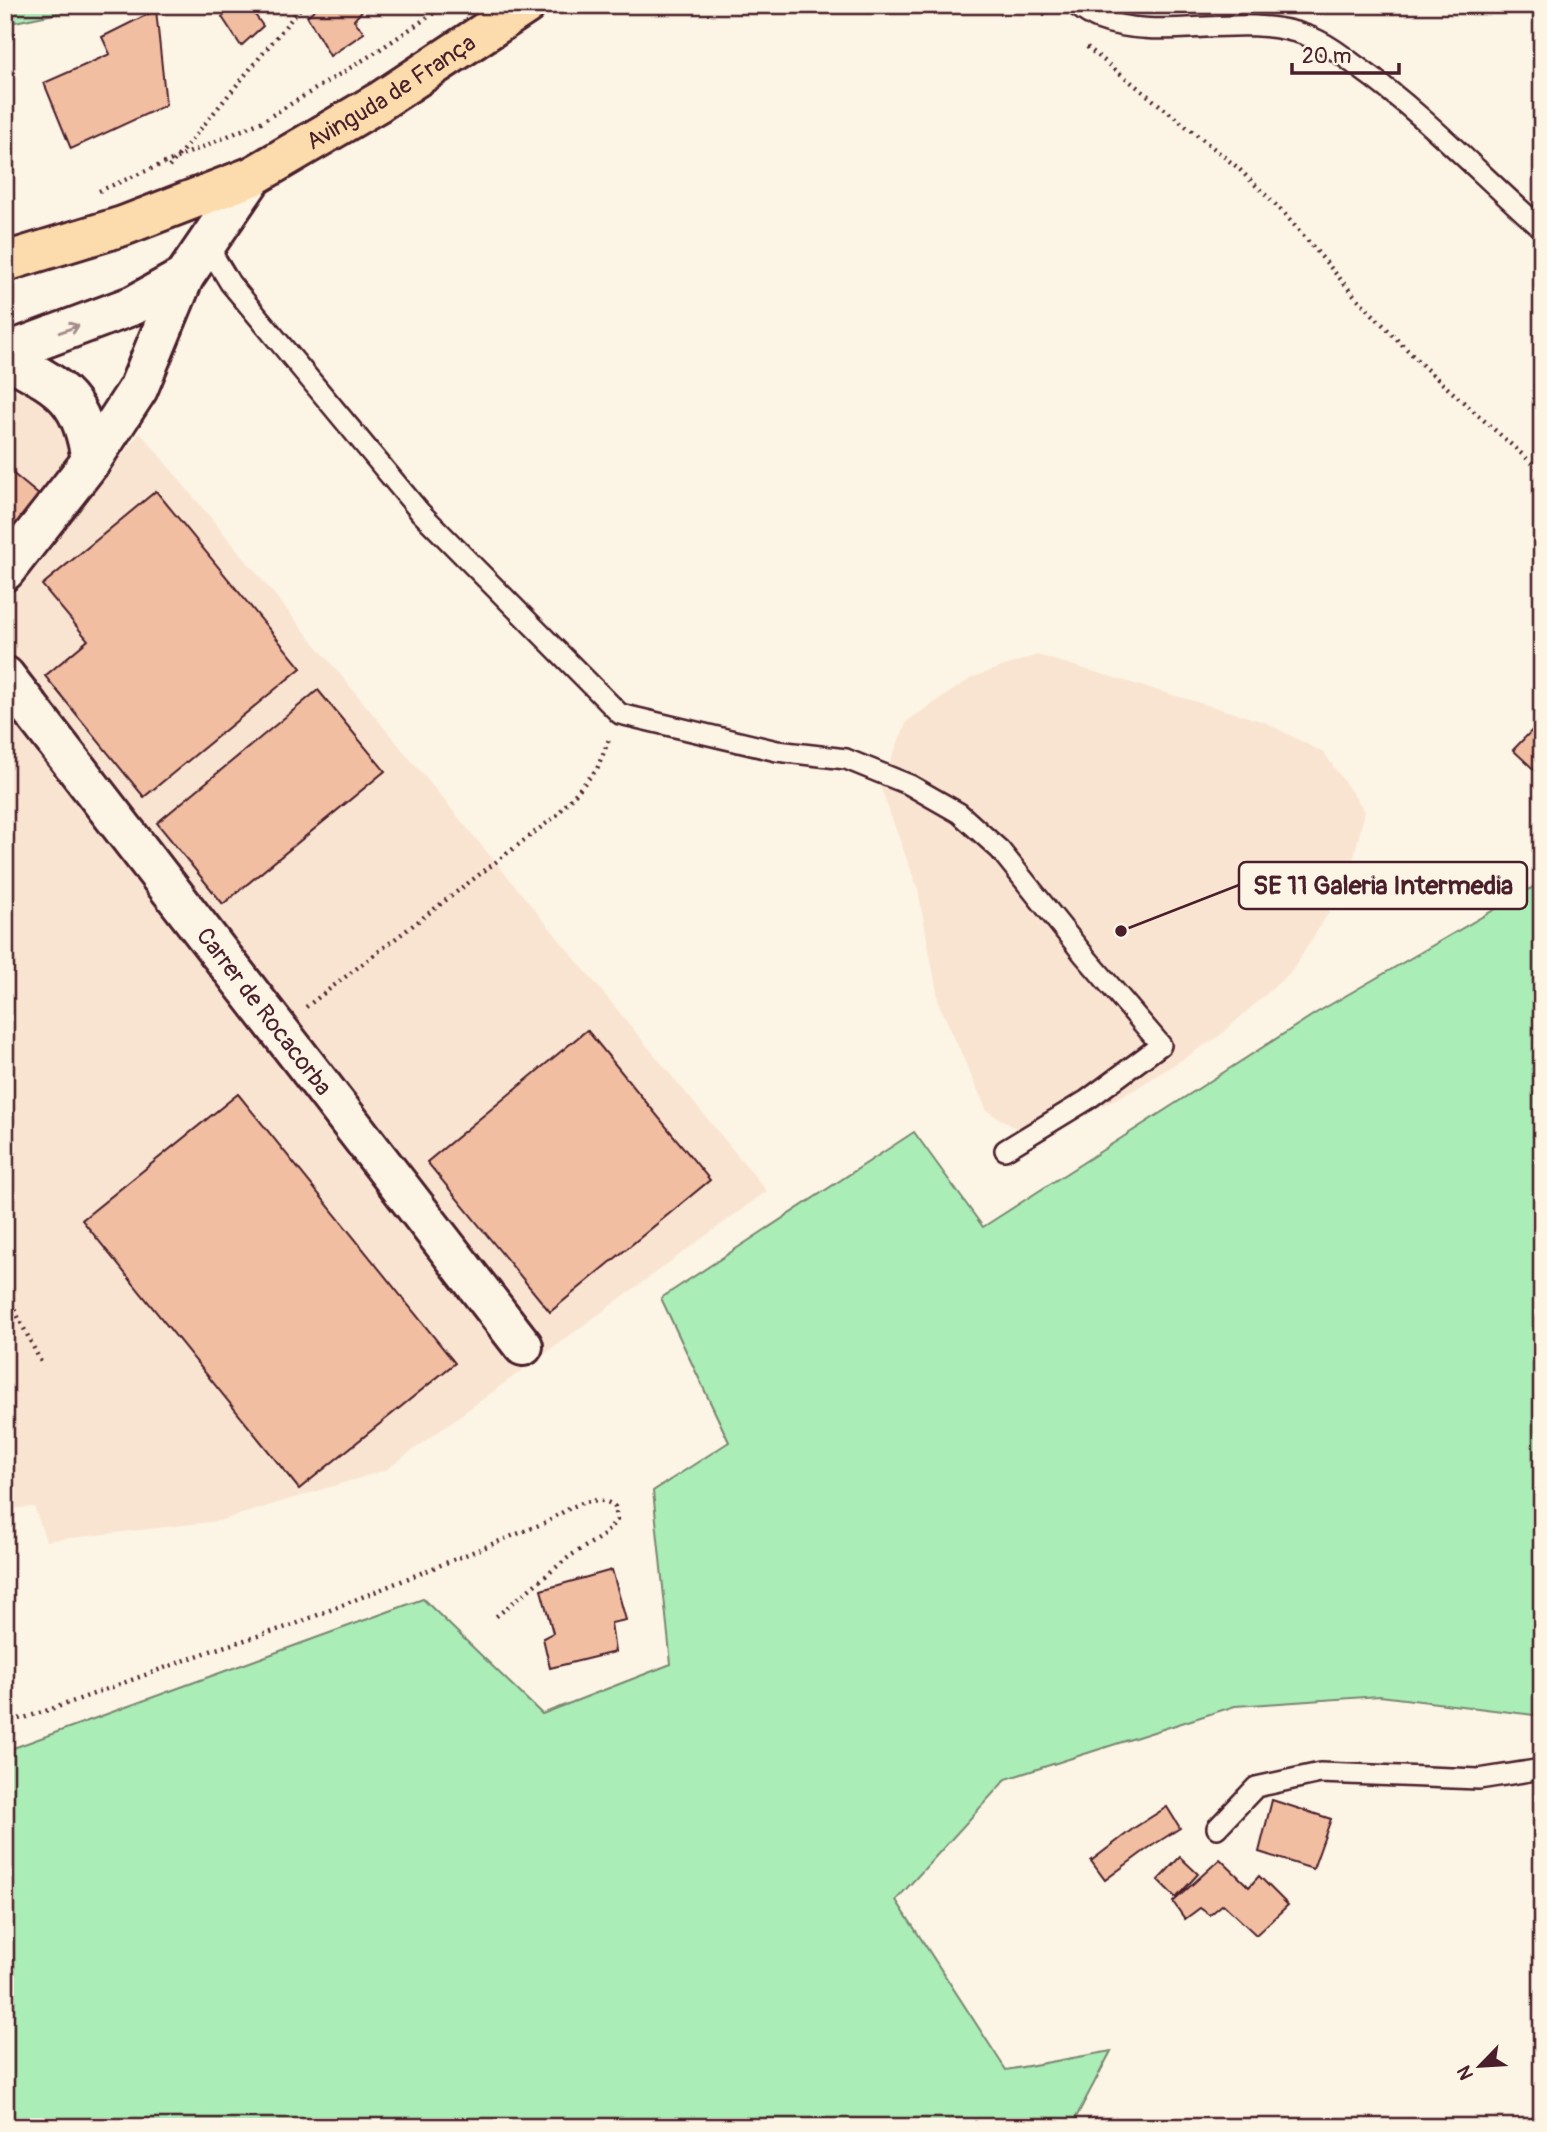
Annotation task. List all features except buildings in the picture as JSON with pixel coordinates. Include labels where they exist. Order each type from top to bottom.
[{"type":"main road","name":"Avinguda de França","points":[[5,262],[123,226],[253,176],[379,103],[526,5]]},
{"type":"street","name":"Avinguda de França","points":[[5,355],[134,305],[184,277],[253,176]]},
{"type":"street","points":[[5,571],[91,461],[138,389],[184,277]]},
{"type":"street","points":[[5,355],[68,395],[87,433],[91,461]]},
{"type":"street","points":[[68,395],[116,396],[138,389]]},
{"type":"street","name":"Carrer de Rocacorba","points":[[5,676],[523,1346]]},
{"type":"lane","points":[[1075,5],[1095,18],[1138,28],[1242,25],[1284,29],[1310,37],[1334,50],[1400,99],[1542,229]]},
{"type":"lane","points":[[207,245],[230,283],[420,512],[620,714],[776,751],[846,759],[911,785],[959,813],[1000,850],[1161,1045],[1087,1100],[1005,1150]]},
{"type":"lane","points":[[1217,1828],[1256,1787],[1320,1773],[1479,1779],[1542,1769]]},
{"type":"path","points":[[162,176],[303,5]]},
{"type":"path","points":[[98,192],[261,122],[373,54],[446,5]]},
{"type":"path","points":[[1033,5],[1056,22]]},
{"type":"path","points":[[1081,42],[1237,167],[1284,213],[1354,295],[1424,367],[1542,471]]},
{"type":"path","points":[[277,1028],[556,816],[597,769],[620,714]]},
{"type":"path","points":[[5,1291],[43,1366]]},
{"type":"path","points":[[5,1721],[24,1718],[213,1650],[293,1625],[549,1521],[580,1504],[603,1501],[615,1507],[617,1520],[608,1532],[570,1556],[493,1619]]},
{"type":"shaded area","points":[[19,390],[54,403],[70,430],[67,458],[5,554],[5,395]]},
{"type":"shaded area","points":[[140,432],[767,1191],[386,1470],[219,1521],[46,1541],[34,1507],[5,1509],[5,607]]},
{"type":"shaded area","points":[[1037,655],[1265,722],[1324,753],[1365,811],[1348,882],[1292,971],[1218,1037],[1134,1090],[1034,1139],[987,1111],[939,1004],[918,890],[880,786],[907,721],[973,677]]},
{"type":"green space","points":[[5,5],[98,5],[5,24]]},
{"type":"green space","points":[[1542,882],[1542,1716],[1380,1696],[1235,1706],[1006,1779],[896,1900],[1006,2070],[1111,2051],[1071,2127],[5,2127],[5,1751],[423,1599],[542,1714],[671,1664],[653,1491],[729,1442],[661,1298],[914,1132],[983,1227],[1316,1013]]},
{"type":"place","name":"SE 11 Galeria Intermedia","points":[[1121,931]]}]
